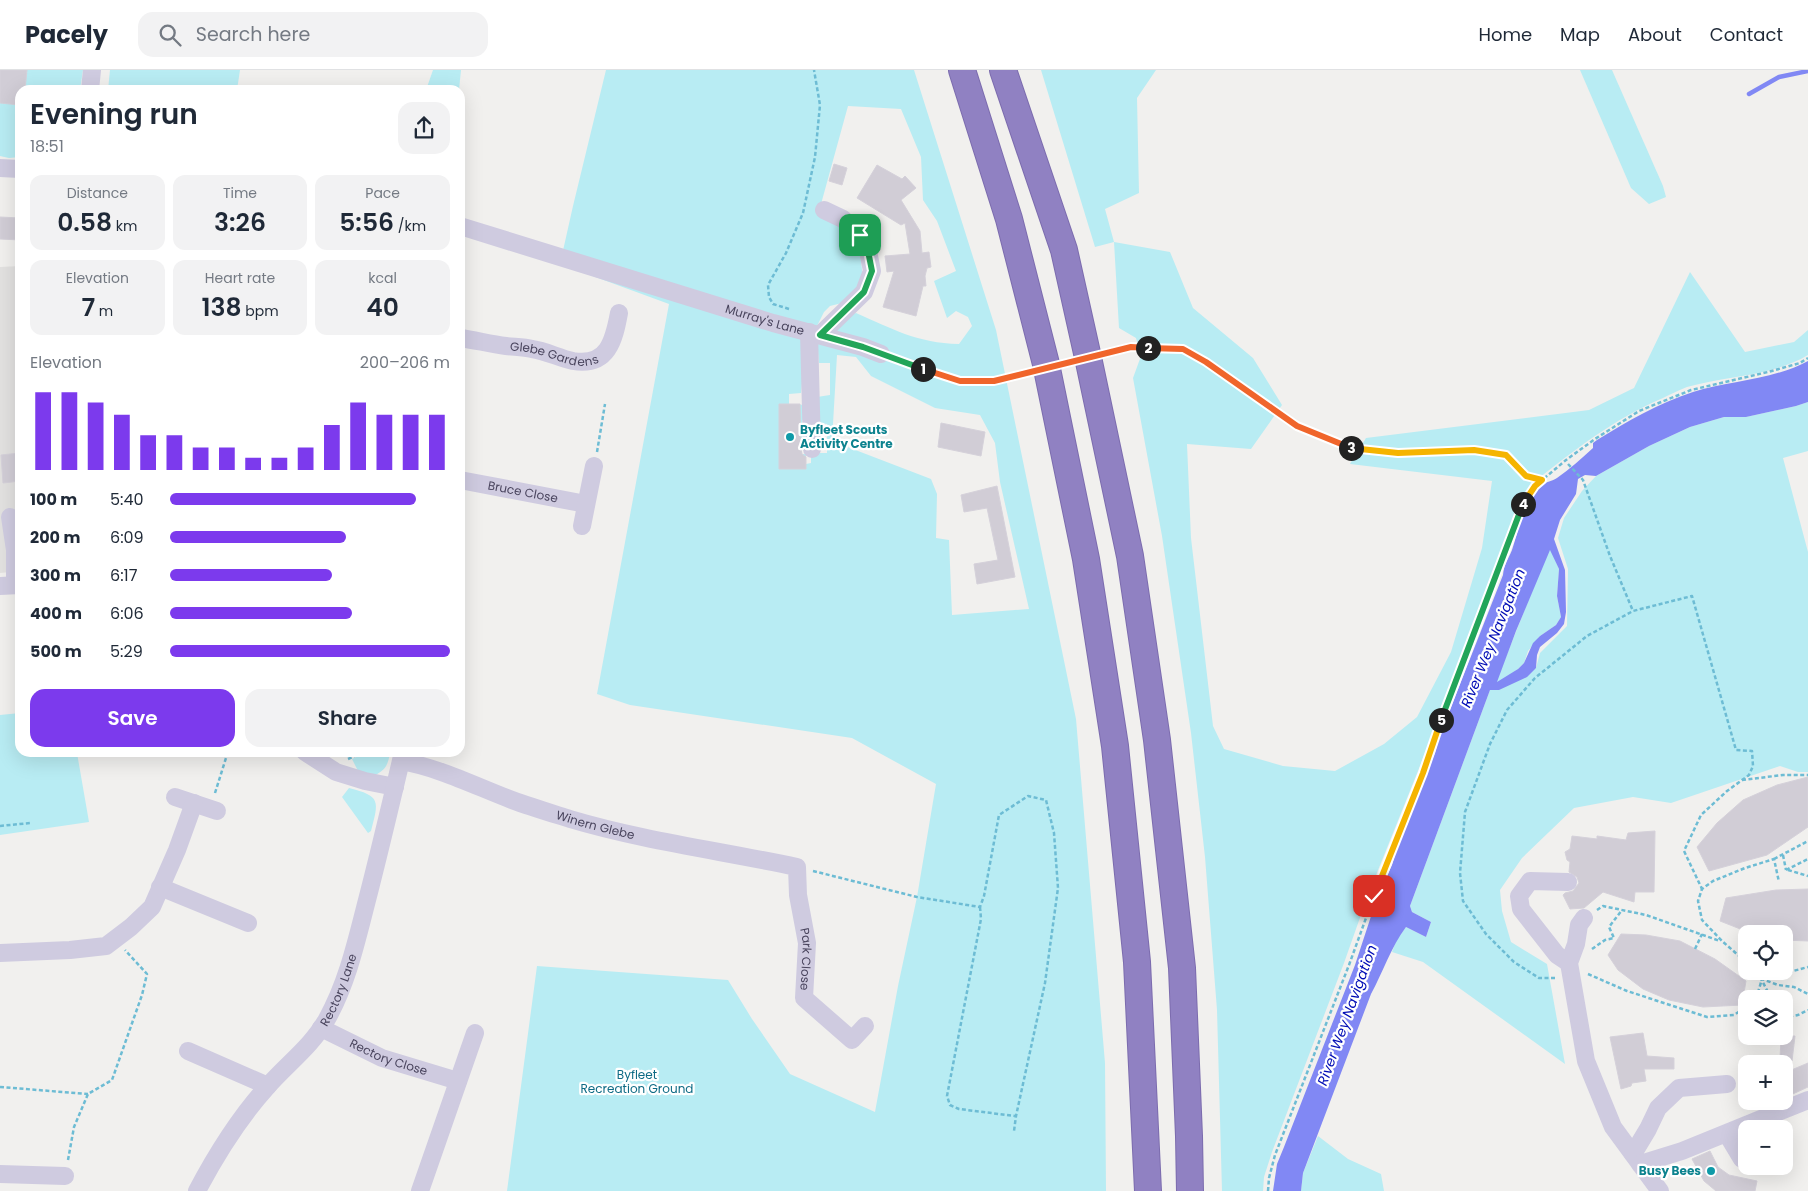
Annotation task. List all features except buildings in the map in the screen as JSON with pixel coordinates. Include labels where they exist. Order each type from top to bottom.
[{"type":"highway","points":[[962,70],[1009,219],[1044,355],[1086,559],[1115,746],[1136,952],[1148,1191]]},
{"type":"highway","points":[[1003,70],[1064,250],[1130,556],[1157,740],[1182,968],[1190,1136],[1190,1191]]},
{"type":"street","points":[[90,85],[92,70]]},
{"type":"street","points":[[0,168],[15,169]]},
{"type":"street","points":[[812,449],[814,333],[864,292],[872,271],[868,251],[860,235],[843,219],[824,210]]},
{"type":"street","name":"Murray's Lane","points":[[465,228],[773,323],[814,333],[881,354]]},
{"type":"street","name":"Glebe Gardens","points":[[465,339],[533,349],[573,361],[588,362],[597,359],[605,353],[615,338],[619,313]]},
{"type":"street","points":[[582,526],[594,466]]},
{"type":"street","name":"Bruce Close","points":[[465,481],[586,504]]},
{"type":"street","points":[[10,517],[15,540]]},
{"type":"street","points":[[12,585],[15,563]]},
{"type":"street","points":[[312,757],[336,772],[364,781],[395,787]]},
{"type":"street","name":"Rectory Lane","points":[[197,1191],[226,1142],[252,1105],[268,1086],[303,1052],[326,1020],[342,986],[354,951],[402,757]]},
{"type":"street","name":"Winern Glebe","points":[[402,757],[512,800],[571,820],[797,867]]},
{"type":"street","points":[[0,952],[70,950],[106,946],[116,939],[152,907],[177,850],[207,807],[176,797]]},
{"type":"street","name":"Park Close","points":[[797,867],[798,895],[807,943],[804,998],[848,1045],[866,1026]]},
{"type":"street","points":[[1568,882],[1530,881],[1519,896],[1521,909],[1557,955],[1571,969]]},
{"type":"street","points":[[160,888],[248,923]]},
{"type":"street","points":[[1584,918],[1579,925],[1571,969],[1586,1061],[1613,1127],[1660,1191]]},
{"type":"street","name":"Rectory Close","points":[[321,1028],[382,1058],[458,1081]]},
{"type":"street","points":[[420,1191],[475,1033]]},
{"type":"street","points":[[188,1051],[268,1086]]},
{"type":"street","points":[[1636,1159],[1658,1108],[1679,1088],[1726,1084]]},
{"type":"street","points":[[1636,1159],[1682,1151],[1808,1100]]},
{"type":"street","points":[[1727,1134],[1738,1152]]},
{"type":"street","points":[[0,1174],[65,1176]]},
{"type":"path","points":[[790,309],[773,304],[769,297],[768,285],[786,253],[803,213],[811,176],[815,157],[820,105],[814,70]]},
{"type":"path","points":[[881,354],[946,378],[972,382],[994,381],[1131,347],[1183,349],[1206,362],[1297,426],[1350,448],[1398,453],[1474,450],[1506,455],[1526,476],[1542,480]]},
{"type":"path","points":[[1268,1191],[1275,1155],[1350,965],[1374,896],[1423,773],[1522,506],[1535,486],[1542,480],[1595,439],[1639,411],[1691,390],[1768,372],[1800,363],[1808,358]]},
{"type":"path","points":[[594,466],[605,404]]},
{"type":"path","points":[[1568,464],[1583,480],[1610,556],[1633,611]]},
{"type":"path","points":[[1702,889],[1684,851],[1701,815],[1727,791],[1749,775],[1754,766],[1752,750],[1736,750],[1692,596],[1633,611],[1587,636],[1535,678],[1507,710],[1490,744],[1466,812],[1460,873],[1463,901],[1486,934],[1514,962],[1539,978],[1560,978],[1571,969],[1586,972],[1627,991],[1706,1017],[1734,1015],[1738,1012]]},
{"type":"path","points":[[207,807],[227,757]]},
{"type":"path","points":[[1742,780],[1782,775],[1808,775]]},
{"type":"path","points":[[1014,1131],[1045,983],[1058,888],[1054,833],[1046,800],[1028,796],[999,815],[984,896],[980,907],[981,919],[948,1096],[950,1105],[959,1109],[1016,1116]]},
{"type":"path","points":[[0,826],[30,823]]},
{"type":"path","points":[[1738,955],[1702,920],[1698,901],[1702,889],[1712,881],[1745,868],[1774,860],[1808,841]]},
{"type":"path","points":[[1783,855],[1786,870]]},
{"type":"path","points":[[1786,870],[1808,859]]},
{"type":"path","points":[[1774,860],[1779,882]]},
{"type":"path","points":[[797,867],[917,897],[980,907]]},
{"type":"path","points":[[1786,870],[1808,876]]},
{"type":"path","points":[[1584,918],[1603,906],[1646,915],[1722,941]]},
{"type":"path","points":[[1590,950],[1605,940],[1614,938],[1609,927],[1622,910]]},
{"type":"path","points":[[1695,949],[1702,934]]},
{"type":"path","points":[[0,1087],[88,1094],[112,1080],[142,995],[147,974],[116,939]]},
{"type":"path","points":[[1793,971],[1808,967]]},
{"type":"path","points":[[1765,980],[1808,994]]},
{"type":"path","points":[[1793,1016],[1808,1010]]},
{"type":"path","points":[[65,1176],[74,1127],[88,1094]]},
{"type":"shaded area","points":[[15,266],[15,572],[0,573],[0,267]]},
{"type":"green space","points":[[0,70],[83,70],[81,85],[15,85],[15,157],[0,156]]},
{"type":"green space","points":[[110,70],[240,70],[238,85],[108,85]]},
{"type":"green space","points":[[433,70],[461,70],[460,85],[428,85]]},
{"type":"green space","name":"Byfleet Recreation Ground","points":[[606,70],[914,70],[996,330],[1076,719],[1105,1063],[1106,1191],[507,1191],[537,966],[728,980],[790,1074],[875,1112],[898,986],[917,897],[936,784],[852,738],[630,705],[597,694],[669,304],[560,264]],"holes":[[[848,106],[901,109],[921,157],[923,200],[937,221],[956,271],[934,281],[947,318],[956,311],[968,317],[972,326],[959,344],[918,338],[894,330],[856,313],[816,328],[824,312],[830,306],[842,303],[857,290],[863,279],[857,240],[841,225],[818,215]],[[818,351],[819,363],[830,363],[830,395],[817,397],[816,423],[827,424],[827,453],[811,453],[811,463],[806,464],[806,454],[802,454],[802,420],[805,419],[805,405],[789,404],[789,394],[801,393],[805,354]],[[837,355],[856,357],[871,376],[935,408],[980,415],[995,443],[1000,482],[1029,609],[952,615],[949,540],[936,538],[937,494],[931,479],[832,441]]]},
{"type":"green space","points":[[1041,70],[1156,70],[1137,98],[1139,193],[1105,209],[1114,242],[1095,247]]},
{"type":"green space","points":[[1580,70],[1612,70],[1663,186],[1666,197],[1649,204],[1631,188]]},
{"type":"green space","points":[[1114,242],[1170,252],[1193,308],[1253,358],[1282,405],[1251,449],[1187,444],[1191,538],[1213,726],[1224,749],[1283,766],[1335,771],[1384,744],[1417,717],[1451,652],[1482,548],[1492,481],[1350,464],[1366,438],[1589,410],[1634,388],[1690,272],[1745,352],[1794,342],[1808,330],[1808,355],[1794,362],[1765,371],[1687,387],[1645,406],[1611,425],[1548,471],[1533,483],[1519,505],[1418,771],[1368,895],[1272,1152],[1264,1177],[1263,1191],[1222,1191],[1217,1010],[1205,857],[1191,733],[1162,536],[1133,378],[1141,356],[1136,338],[1119,328]]},
{"type":"green space","points":[[1808,402],[1808,451],[1783,458],[1808,552],[1808,772],[1798,772],[1780,766],[1671,803],[1633,797],[1574,808],[1522,858],[1500,890],[1502,911],[1511,942],[1547,964],[1565,1064],[1423,962],[1392,952],[1396,941],[1406,927],[1426,937],[1431,922],[1412,912],[1410,906],[1490,690],[1499,689],[1536,668],[1540,653],[1567,626],[1568,569],[1558,538],[1564,518],[1582,491],[1596,476],[1649,446],[1690,427],[1724,417],[1746,417]]},
{"type":"green space","points":[[1551,550],[1559,569],[1557,596],[1561,617],[1556,625],[1540,636],[1528,651],[1524,663],[1518,669],[1499,683],[1496,682],[1548,551]]},
{"type":"green space","points":[[15,714],[15,757],[78,757],[89,822],[0,835],[0,715]]},
{"type":"green space","points":[[356,757],[389,757],[386,766],[375,775],[358,771],[352,759]]},
{"type":"green space","points":[[349,788],[367,794],[375,801],[374,821],[371,831],[368,833],[342,797]]},
{"type":"green space","points":[[1318,1136],[1348,1159],[1381,1174],[1384,1191],[1301,1191],[1303,1173]]},
{"type":"water","name":"River Wey Navigation","points":[[1808,361],[1808,402],[1746,417],[1724,417],[1690,427],[1649,446],[1596,476],[1585,475],[1578,479],[1576,494],[1560,520],[1554,539],[1565,570],[1566,612],[1564,624],[1557,633],[1540,647],[1536,668],[1527,677],[1499,690],[1490,690],[1410,906],[1412,912],[1431,922],[1426,937],[1406,927],[1391,951],[1371,994],[1303,1173],[1301,1191],[1273,1191],[1277,1164],[1355,965],[1377,898],[1392,865],[1399,841],[1408,823],[1410,813],[1435,753],[1440,735],[1503,575],[1523,516],[1534,493],[1542,485],[1557,478],[1589,452],[1593,448],[1593,443],[1597,440],[1668,401],[1707,388],[1767,376]],"holes":[[[1550,550],[1559,569],[1557,596],[1561,617],[1556,625],[1533,643],[1524,663],[1497,682]]]},
{"type":"waterway","points":[[1749,94],[1779,77],[1808,71]]},
{"type":"place","name":"Byfleet Scouts Activity Centre","points":[[790,437]]},
{"type":"place","name":"Busy Bees","points":[[1711,1171]]},
{"type":"route","points":[[860,235],[868,251],[872,271],[864,292],[820,335],[863,347],[946,378],[972,382],[994,381],[1131,347],[1183,349],[1206,362],[1297,426],[1350,448],[1398,453],[1474,450],[1506,455],[1526,476],[1542,480],[1535,486],[1522,506],[1423,773],[1374,896]]}]
